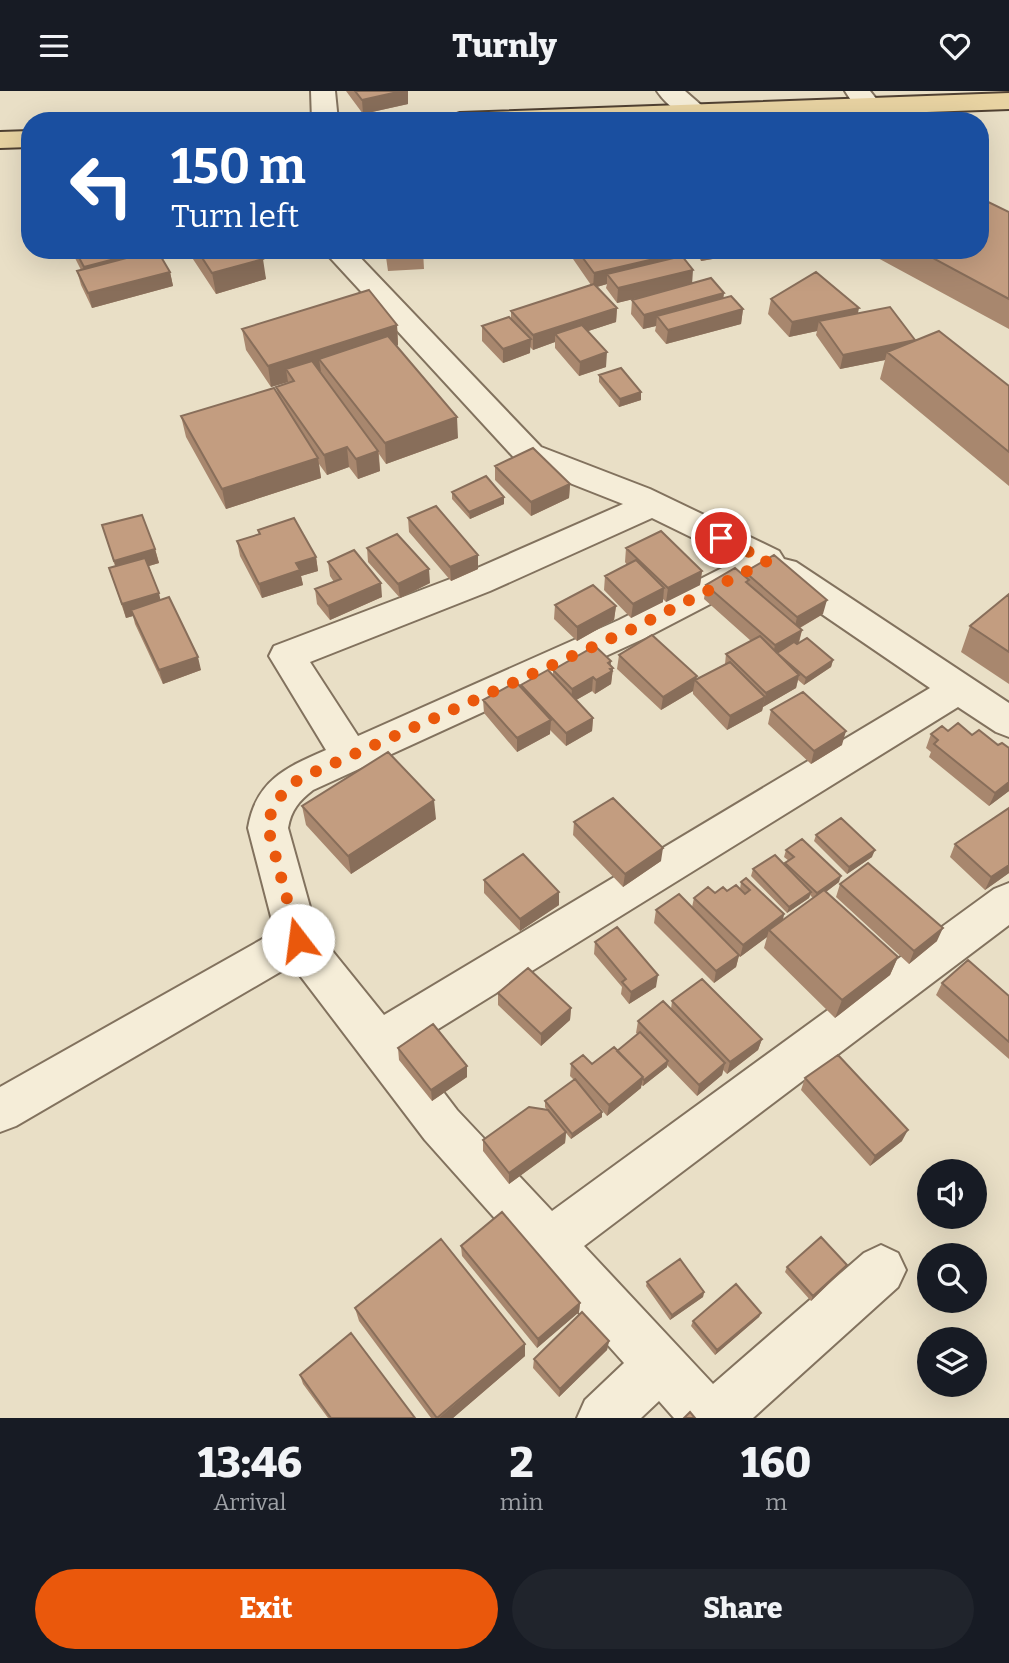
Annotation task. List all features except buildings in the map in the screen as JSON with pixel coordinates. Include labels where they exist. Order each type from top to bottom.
[{"type":"main road","points":[[672,112],[863,98],[978,112]]},
{"type":"main road","points":[[0,140],[21,139]]},
{"type":"main road","points":[[0,163],[21,162]]},
{"type":"street","points":[[323,91],[324,112]]},
{"type":"street","points":[[669,91],[695,111]]},
{"type":"street","points":[[345,259],[530,456],[652,504],[767,561],[1009,722]]},
{"type":"street","points":[[350,756],[287,656],[478,582],[652,504]]},
{"type":"street","points":[[767,561],[632,629],[299,779],[286,789],[269,814],[268,828],[298,940],[441,1125],[712,1418],[881,1270]]},
{"type":"street","points":[[377,1042],[959,688]]},
{"type":"street","points":[[550,1242],[1009,901]]},
{"type":"street","points":[[0,1111],[298,940]]},
{"type":"street","points":[[603,1418],[660,1364]]},
{"type":"route","points":[[298,940],[268,828],[269,814],[286,789],[299,779],[632,629],[767,561],[721,538]]}]
